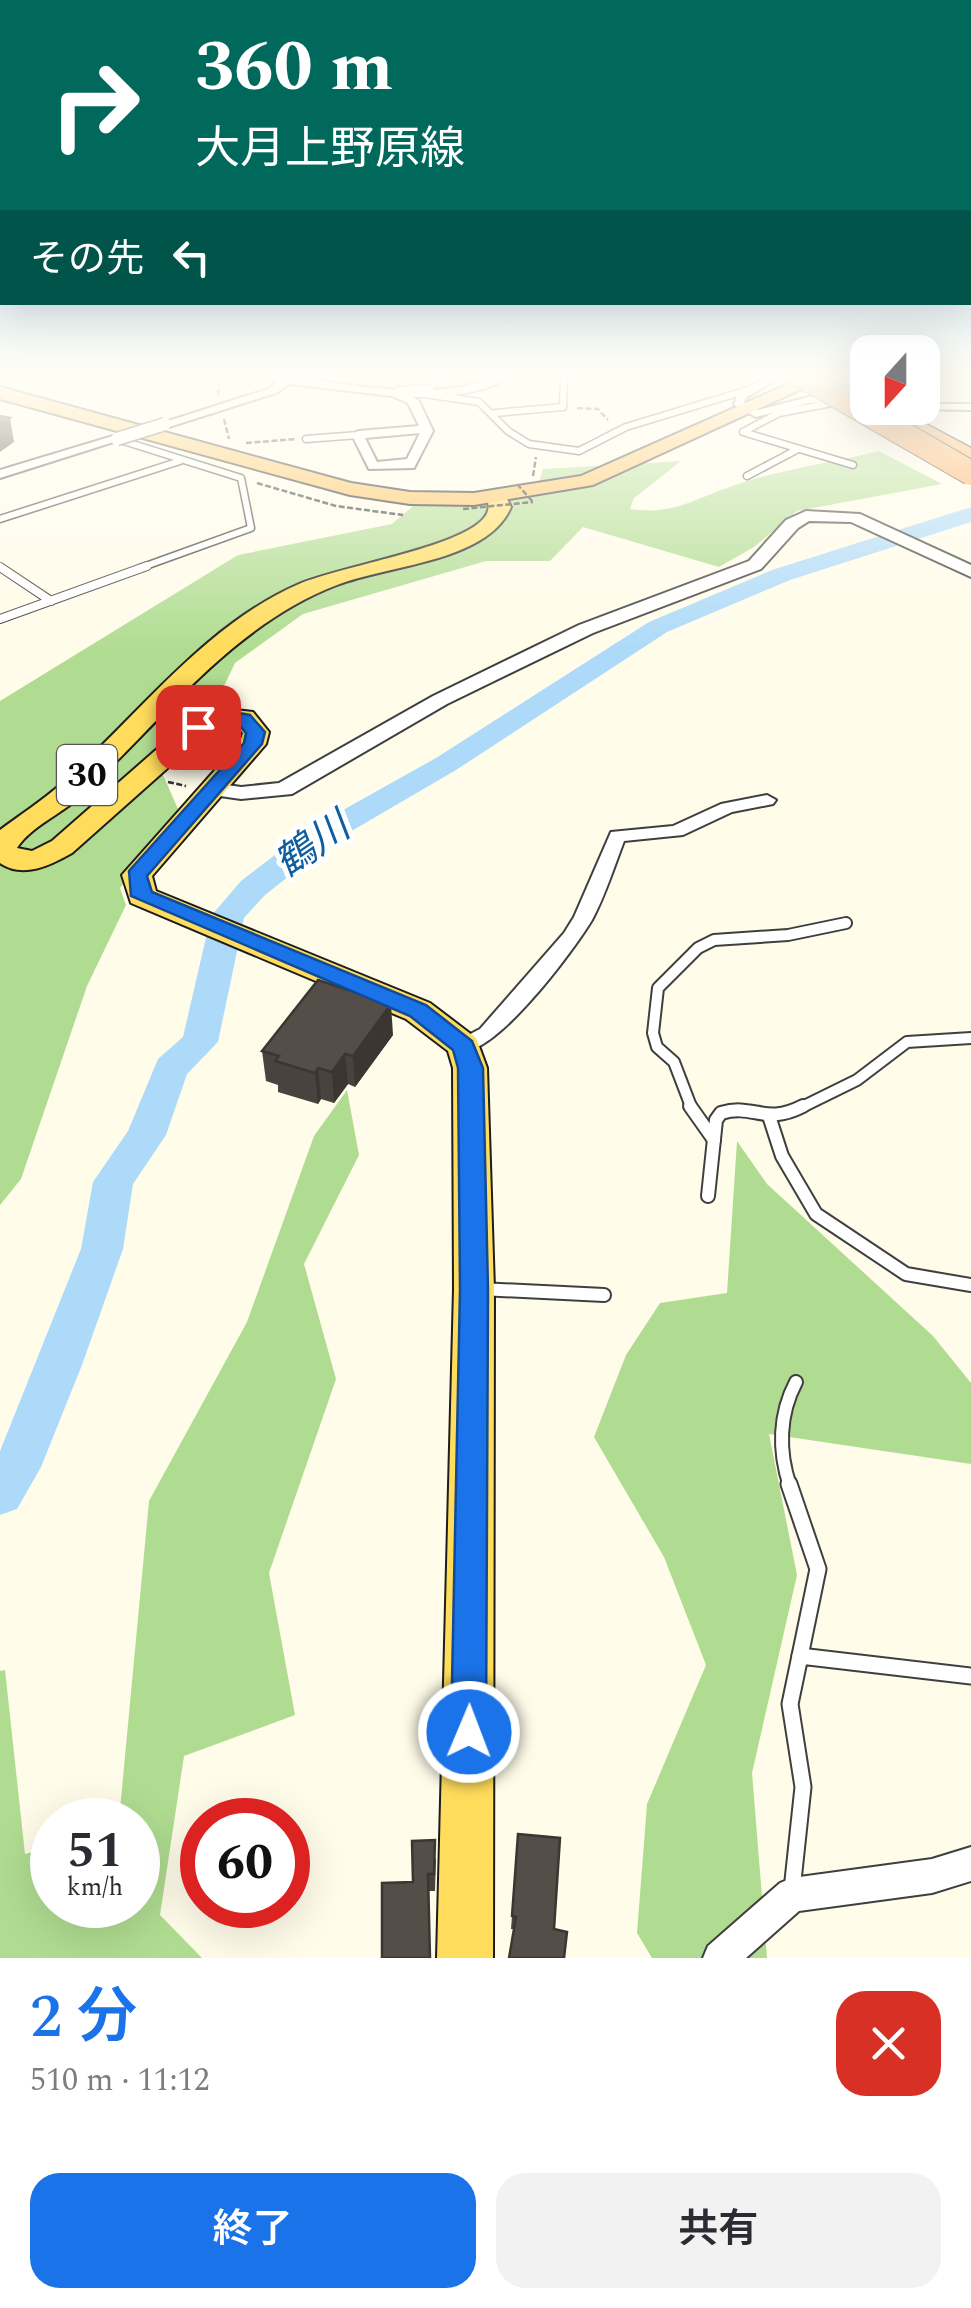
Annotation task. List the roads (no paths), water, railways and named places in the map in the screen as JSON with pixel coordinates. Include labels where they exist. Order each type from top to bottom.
[{"type":"highway","points":[[271,467],[350,489],[410,498],[586,481],[617,467]]},
{"type":"main road","name":"30","points":[[464,1046],[418,1011],[151,902],[137,887],[137,876],[253,744],[256,732],[244,718],[227,717],[198,727],[62,847],[40,859],[18,862],[2,851],[4,840],[69,792],[202,662],[275,603],[331,580],[468,540],[494,521],[507,490]]},
{"type":"main road","points":[[464,1046],[470,1068],[474,1289],[465,1958]]},
{"type":"street","points":[[210,793],[284,789],[440,700],[586,629],[756,566],[792,524],[806,516],[838,514],[872,525],[963,568]]},
{"type":"street","points":[[464,1046],[486,1034],[508,1012],[571,937],[584,918],[618,836],[677,831],[728,808],[767,800]]},
{"type":"street","points":[[720,1958],[792,1895],[932,1876],[971,1864]]},
{"type":"lane","points":[[0,519],[159,467]]},
{"type":"lane","points":[[0,619],[251,528],[240,478],[206,467]]},
{"type":"lane","points":[[747,476],[763,467]]},
{"type":"lane","points":[[0,568],[51,601]]},
{"type":"lane","points":[[714,1140],[686,1100],[674,1062],[657,1046],[653,1032],[658,988],[698,948],[714,940],[788,935],[846,923]]},
{"type":"lane","points":[[770,1119],[858,1080],[907,1042],[971,1038]]},
{"type":"lane","points":[[708,1196],[721,1112],[747,1108],[770,1119],[782,1156],[816,1214],[906,1274],[971,1284]]},
{"type":"lane","points":[[474,1289],[604,1296]]},
{"type":"lane","points":[[792,1895],[803,1787],[790,1704],[818,1568],[784,1468],[782,1408],[796,1382]]},
{"type":"lane","points":[[800,1656],[971,1676]]},
{"type":"waterway","name":"鶴川","points":[[0,1494],[17,1467],[60,1365],[102,1249],[113,1182],[146,1135],[171,1068],[200,1042],[228,916],[253,888],[320,836],[446,764],[658,627],[781,575],[971,514]]}]
